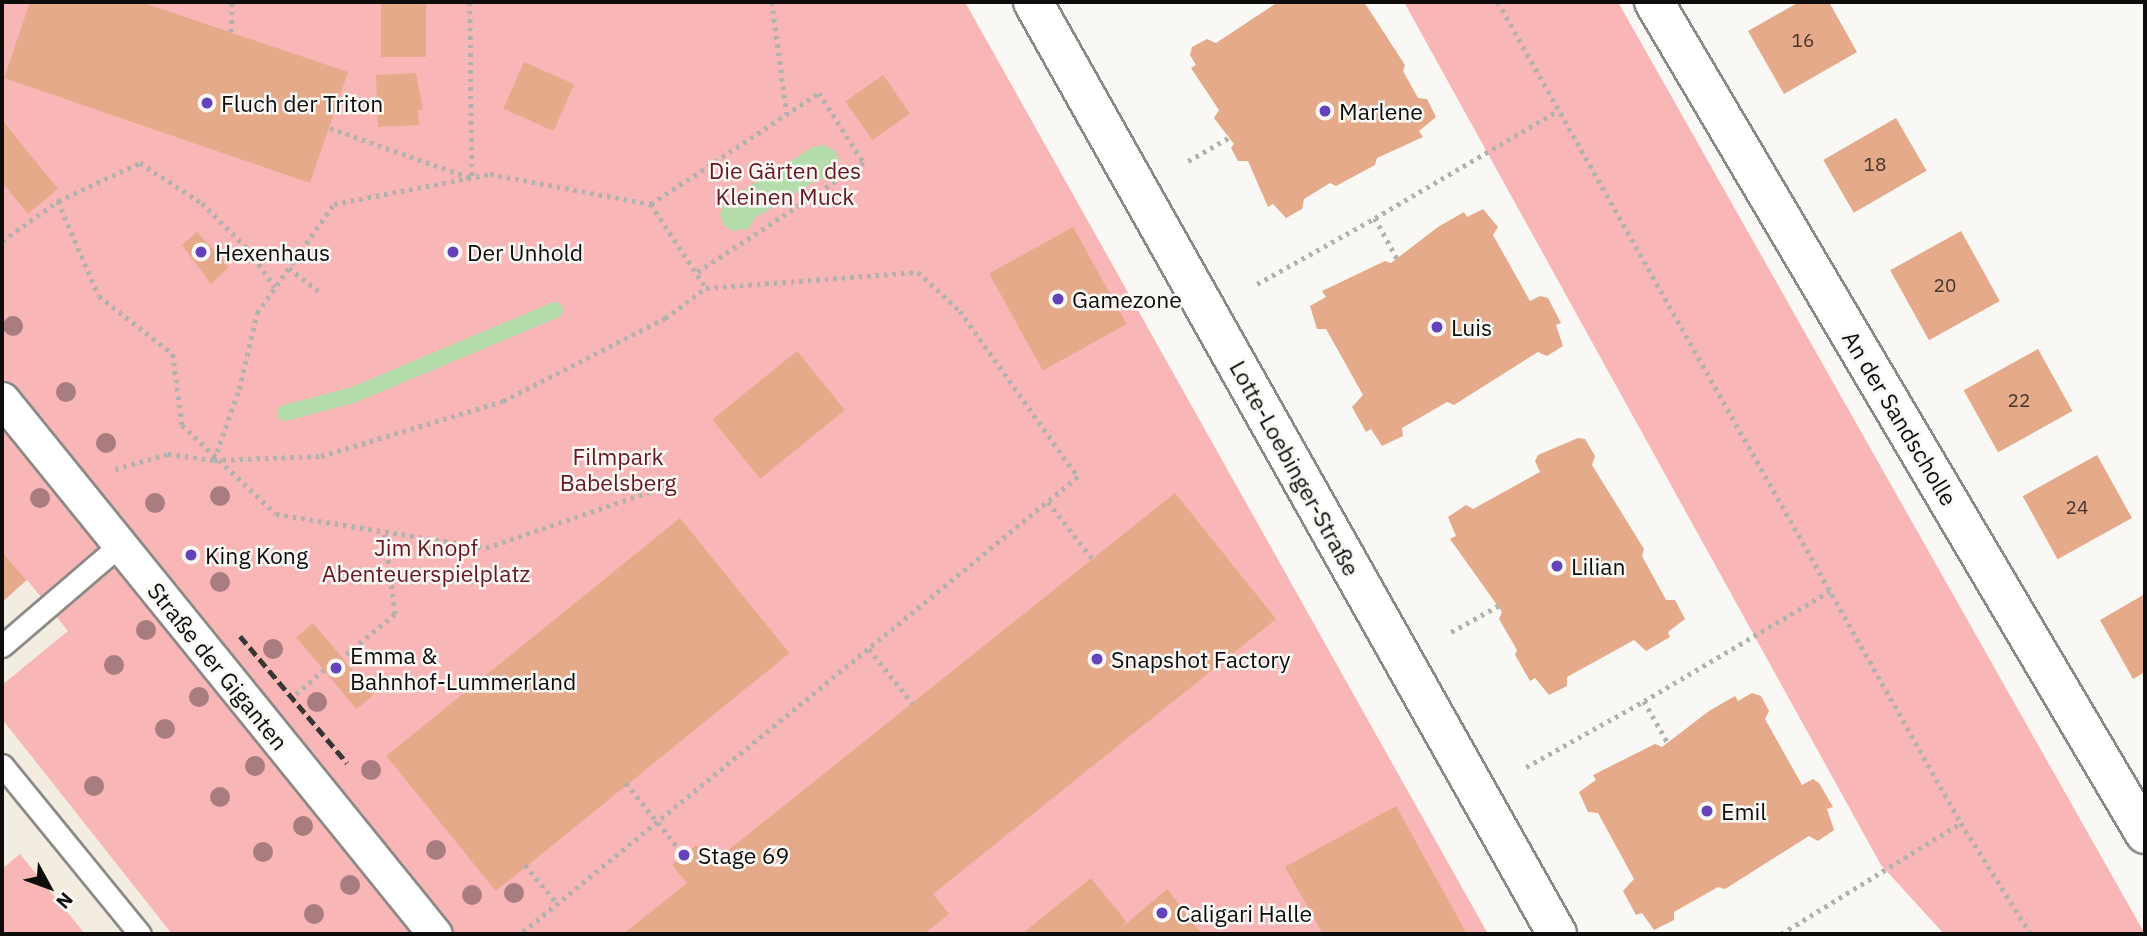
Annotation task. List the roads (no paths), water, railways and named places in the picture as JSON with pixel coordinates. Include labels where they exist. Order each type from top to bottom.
[{"type":"street","name":"Lotte-Loebinger-Straße","points":[[1033,2],[1557,934]]},
{"type":"street","name":"An der Sandscholle","points":[[1654,2],[2145,834]]},
{"type":"street","name":"Straße der Giganten","points":[[2,399],[435,934]]},
{"type":"lane","points":[[2,646],[120,545]]},
{"type":"lane","points":[[2,765],[140,934]]},
{"type":"waterway","points":[[285,413],[353,395],[555,310]]},
{"type":"railway","points":[[240,636],[347,763]]},
{"type":"place","name":"Fluch der Triton","points":[[207,103]]},
{"type":"place","name":"Marlene","points":[[1325,111]]},
{"type":"place","name":"Hexenhaus","points":[[201,252]]},
{"type":"place","name":"Der Unhold","points":[[453,252]]},
{"type":"place","name":"Gamezone","points":[[1058,299]]},
{"type":"place","name":"Luis","points":[[1437,327]]},
{"type":"place","name":"King Kong","points":[[191,555]]},
{"type":"place","name":"Lilian","points":[[1557,566]]},
{"type":"place","name":"Snapshot Factory","points":[[1097,659]]},
{"type":"place","name":"Emma & Bahnhof-Lummerland","points":[[336,668]]},
{"type":"place","name":"Emil","points":[[1707,811]]},
{"type":"place","name":"Stage 69","points":[[684,855]]},
{"type":"place","name":"Caligari Halle","points":[[1162,913]]},
{"type":"park label","name":"Die Gärten des Kleinen Muck","points":[[785,183]]},
{"type":"park label","name":"Filmpark Babelsberg","points":[[618,469]]},
{"type":"park label","name":"Jim Knopf Abenteuerspielplatz","points":[[426,560]]}]
